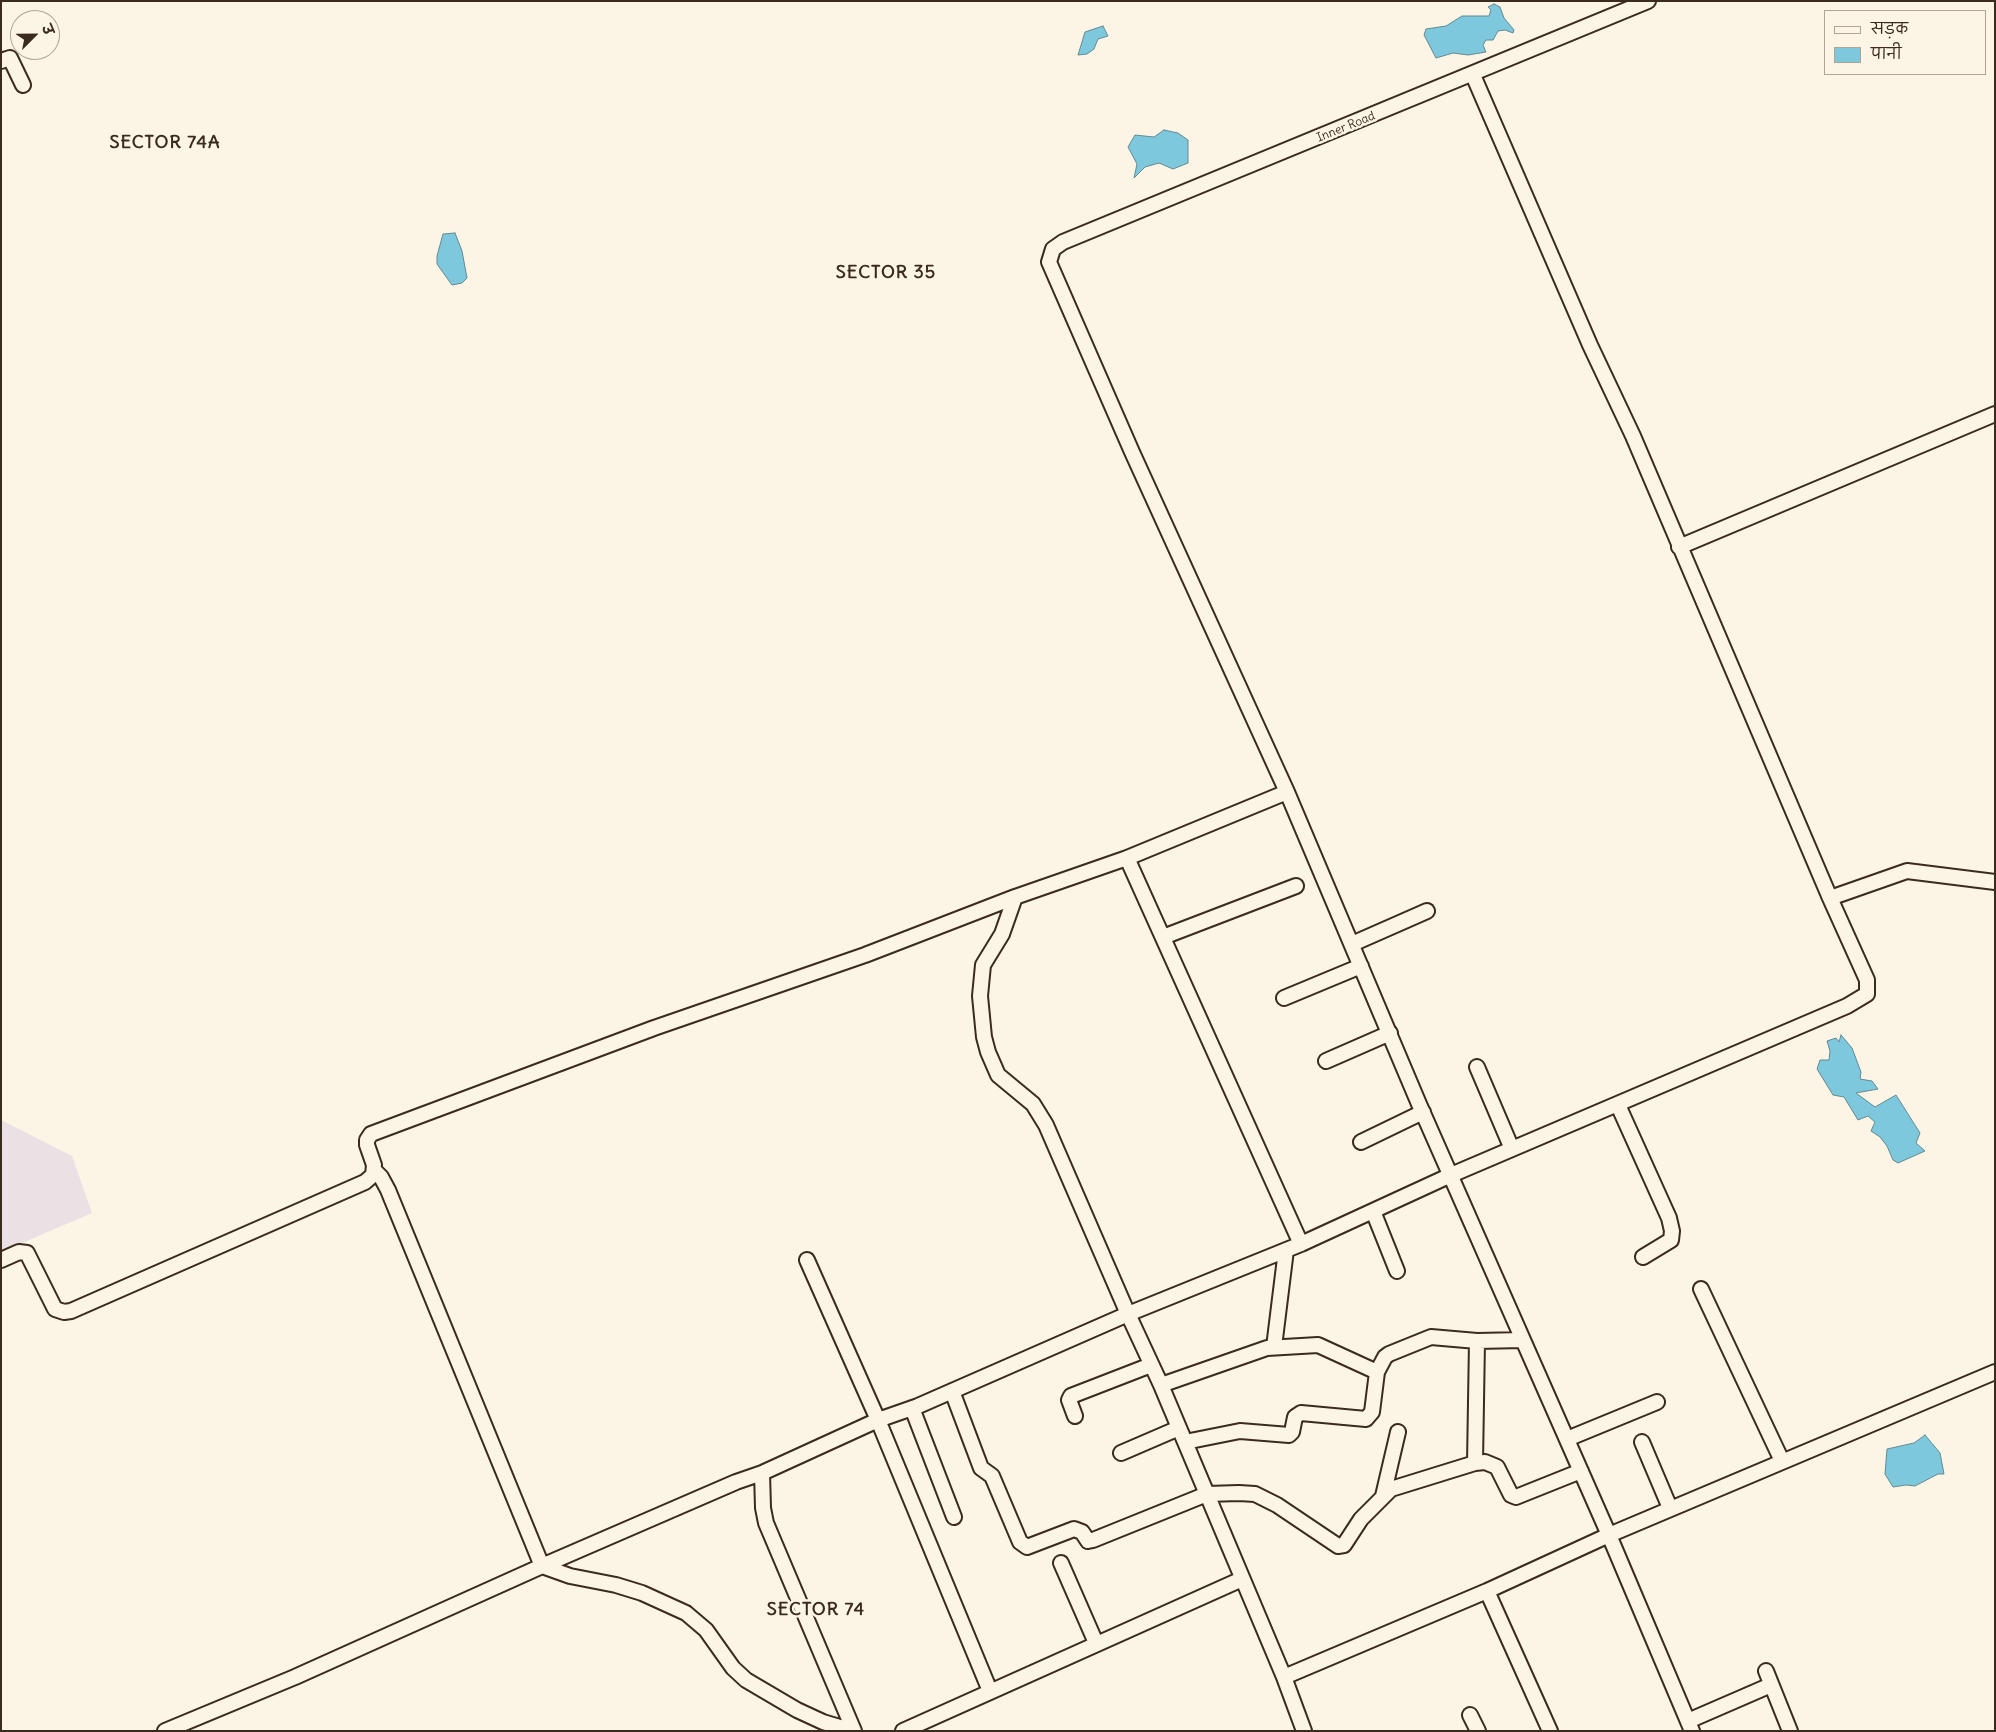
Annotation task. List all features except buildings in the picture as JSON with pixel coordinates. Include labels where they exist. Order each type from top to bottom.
[{"type":"street","name":"Inner Road","points":[[1287,792],[1049,266],[1053,249],[1063,242],[1473,75],[1648,1]]},
{"type":"street","points":[[1,62],[10,58],[24,85]]},
{"type":"street","points":[[165,1731],[294,1677],[736,1482],[762,1473],[878,1420],[912,1408],[1128,1314],[1301,1244],[1451,1175],[1618,1105],[1862,998],[1867,994],[1867,980],[1473,75]]},
{"type":"street","points":[[1680,548],[1995,414]]},
{"type":"street","points":[[1,1260],[22,1252],[27,1253],[55,1309],[67,1312],[373,1177],[374,1165],[367,1145],[367,1140],[371,1134],[654,1028],[865,955],[1015,897],[1127,858],[1287,792],[1423,1112],[1609,1534],[1690,1726],[1771,1685]]},
{"type":"street","points":[[1127,858],[1301,1244]]},
{"type":"street","points":[[1830,898],[1907,871],[1995,882]]},
{"type":"street","points":[[1163,937],[1296,886]]},
{"type":"street","points":[[1015,897],[1002,934],[982,965],[980,996],[986,1045],[998,1075],[1033,1104],[1046,1125],[1161,1385],[1284,1676],[1304,1731]]},
{"type":"street","points":[[1352,944],[1427,911]]},
{"type":"street","points":[[1284,998],[1361,966]]},
{"type":"street","points":[[1326,1061],[1390,1033]]},
{"type":"street","points":[[1477,1067],[1512,1149]]},
{"type":"street","points":[[1618,1105],[1669,1218],[1672,1231],[1670,1240],[1644,1257]]},
{"type":"street","points":[[1361,1142],[1423,1112]]},
{"type":"street","points":[[374,1170],[388,1190],[542,1566],[570,1576],[616,1585],[642,1593],[686,1613],[706,1630],[734,1668],[746,1680],[797,1710],[823,1722],[853,1731]]},
{"type":"street","points":[[1373,1211],[1397,1271]]},
{"type":"street","points":[[1274,1347],[1286,1250]]},
{"type":"street","points":[[807,1260],[878,1420],[990,1691]]},
{"type":"street","points":[[1701,1289],[1782,1461]]},
{"type":"street","points":[[1184,1442],[1240,1431],[1288,1435],[1292,1432],[1295,1417],[1302,1413],[1366,1418],[1372,1412],[1377,1372],[1385,1357],[1424,1339],[1438,1336],[1477,1341],[1523,1340]]},
{"type":"street","points":[[1475,1463],[1477,1341]]},
{"type":"street","points":[[1161,1385],[1232,1359],[1274,1347],[1318,1345],[1377,1372]]},
{"type":"street","points":[[1075,1416],[1069,1400],[1071,1396],[1151,1365]]},
{"type":"street","points":[[1284,1676],[1487,1591],[1609,1534],[1995,1372]]},
{"type":"street","points":[[952,1391],[980,1468],[992,1476],[1020,1542],[1027,1547],[1074,1529],[1082,1532],[1088,1541],[1093,1540],[1207,1494],[1255,1494],[1277,1505],[1338,1546],[1344,1544],[1361,1518],[1391,1489],[1475,1463],[1485,1462],[1497,1467],[1511,1495],[1516,1497],[1581,1471]]},
{"type":"street","points":[[1567,1439],[1657,1402]]},
{"type":"street","points":[[912,1408],[954,1517]]},
{"type":"street","points":[[1121,1453],[1179,1428]]},
{"type":"street","points":[[1383,1496],[1398,1432]]},
{"type":"street","points":[[1642,1442],[1670,1508]]},
{"type":"street","points":[[762,1473],[763,1508],[766,1523],[853,1731]]},
{"type":"street","points":[[1060,1563],[1096,1644]]},
{"type":"street","points":[[907,1730],[1242,1579]]},
{"type":"street","points":[[1487,1591],[1550,1731]]},
{"type":"street","points":[[1766,1671],[1790,1731]]},
{"type":"street","points":[[1470,1715],[1478,1731]]},
{"type":"shaded area","points":[[1,1120],[72,1156],[92,1213],[1,1252]]},
{"type":"water","points":[[1494,4],[1500,7],[1504,18],[1514,30],[1513,33],[1505,30],[1498,31],[1493,40],[1486,40],[1483,45],[1486,52],[1468,55],[1453,53],[1436,58],[1424,35],[1426,29],[1446,26],[1462,16],[1489,16],[1491,10],[1488,7]]},
{"type":"water","points":[[1103,26],[1108,36],[1098,39],[1094,49],[1087,54],[1078,55],[1085,32]]},
{"type":"water","points":[[1164,130],[1178,133],[1188,140],[1188,163],[1173,169],[1159,163],[1145,167],[1134,178],[1137,164],[1128,147],[1135,135],[1154,137]]},
{"type":"water","points":[[455,233],[462,251],[467,278],[462,283],[452,285],[437,264],[437,256],[443,234]]},
{"type":"water","points":[[1841,1035],[1852,1048],[1861,1072],[1860,1079],[1872,1081],[1878,1089],[1856,1093],[1875,1107],[1896,1095],[1920,1133],[1916,1143],[1925,1151],[1898,1163],[1893,1160],[1887,1146],[1880,1137],[1871,1131],[1875,1122],[1868,1116],[1858,1120],[1844,1097],[1833,1095],[1817,1069],[1820,1060],[1829,1060],[1830,1051],[1827,1041],[1836,1038],[1839,1042]]},
{"type":"water","points":[[1925,1435],[1940,1453],[1944,1474],[1938,1474],[1915,1486],[1893,1487],[1885,1474],[1887,1449],[1914,1443]]},
{"type":"district","name":"SECTOR 74A","points":[[165,143]]},
{"type":"district","name":"SECTOR 35","points":[[886,273]]},
{"type":"district","name":"SECTOR 74","points":[[816,1610]]}]
